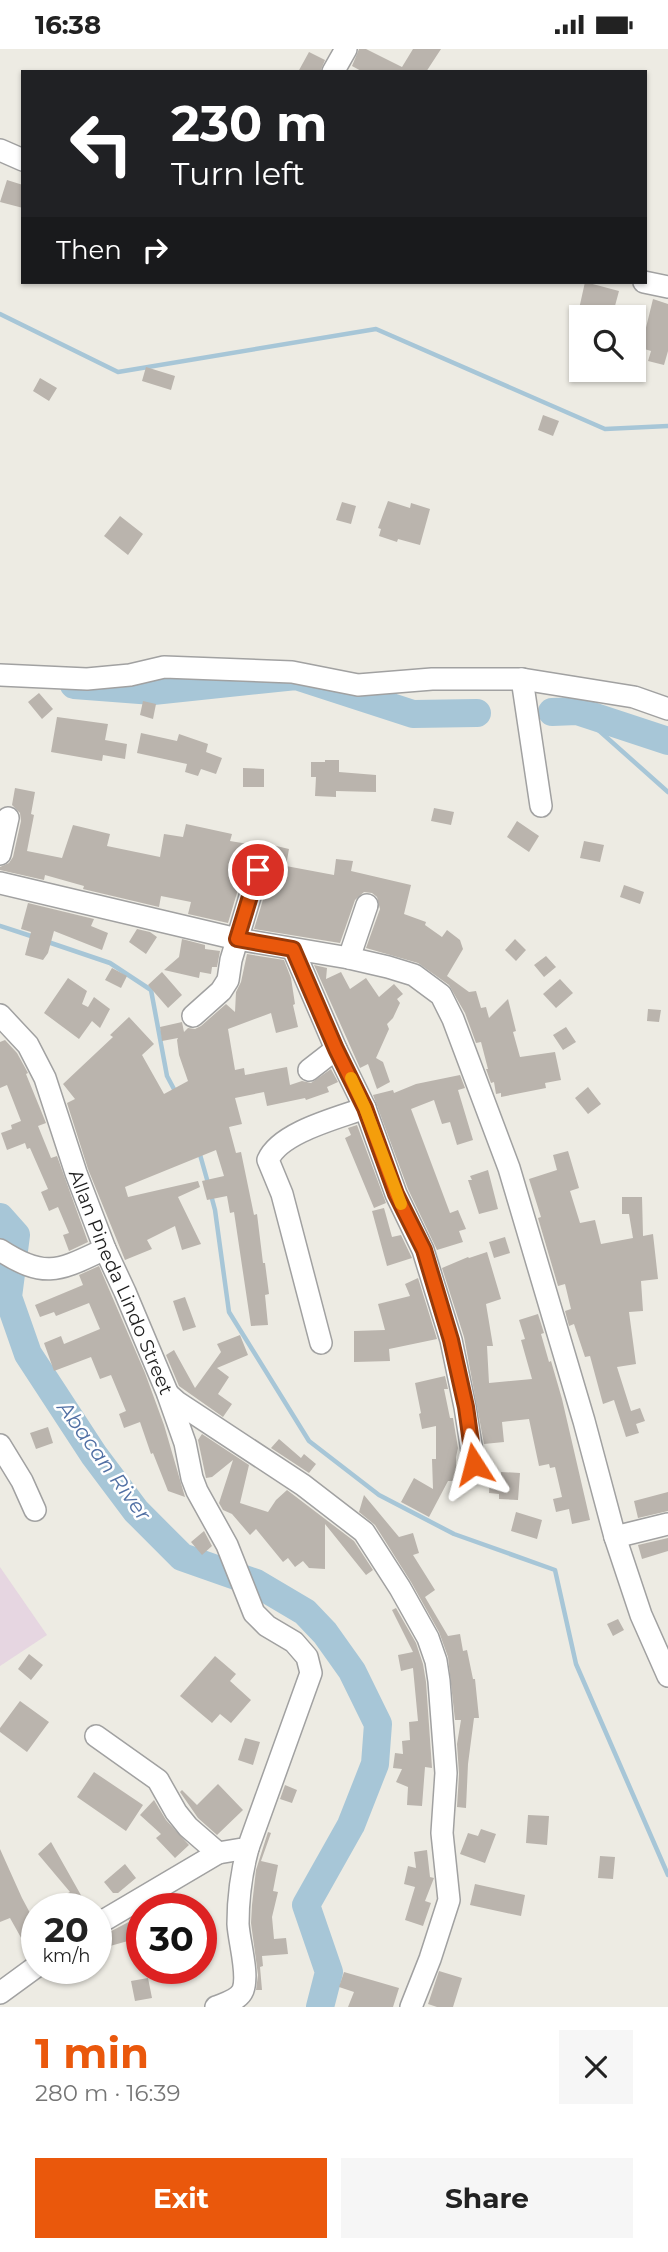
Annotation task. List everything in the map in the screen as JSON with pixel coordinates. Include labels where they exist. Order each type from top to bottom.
[{"type":"street","points":[[334,70],[346,49]]},
{"type":"street","points":[[0,150],[21,159]]},
{"type":"street","points":[[0,165],[21,169]]},
{"type":"street","points":[[647,283],[668,288]]},
{"type":"street","points":[[0,675],[87,679],[130,675],[164,667],[292,672],[358,685],[432,680],[522,679],[634,697],[668,709]]},
{"type":"street","points":[[522,679],[541,806]]},
{"type":"street","points":[[0,854],[8,818]]},
{"type":"street","points":[[193,1016],[221,991],[228,980],[237,939],[258,870]]},
{"type":"street","points":[[0,883],[237,939],[349,958],[414,975],[440,995],[453,1020],[509,1168],[584,1421],[615,1537],[642,1615],[668,1676]]},
{"type":"street","points":[[349,958],[367,905]]},
{"type":"street","points":[[293,949],[365,1108],[396,1194],[424,1250],[447,1327],[466,1407],[474,1464]]},
{"type":"street","name":"Allan Pineda Lindo Street","points":[[0,1015],[28,1045],[37,1059],[105,1249],[167,1392],[185,1443],[197,1491],[232,1556],[251,1604],[260,1621],[294,1641],[307,1657],[311,1674],[248,1848]]},
{"type":"street","points":[[309,1070],[336,1049]]},
{"type":"street","points":[[321,1343],[282,1194],[268,1160],[272,1151],[288,1139],[365,1108]]},
{"type":"street","points":[[9,1256],[55,1270],[105,1249]]},
{"type":"street","points":[[167,1392],[177,1402],[341,1512],[364,1532],[428,1638],[439,1681],[446,1773],[442,1833],[449,1900],[411,2007]]},
{"type":"street","points":[[0,1445],[22,1481],[35,1510]]},
{"type":"street","points":[[615,1537],[668,1524]]},
{"type":"street","points":[[96,1736],[158,1780],[176,1812],[218,1853]]},
{"type":"street","points":[[112,1916],[218,1853],[248,1848],[239,1882],[238,1926],[245,1980],[243,1993],[216,2007]]},
{"type":"street","points":[[0,1993],[21,1978]]},
{"type":"shaded area","points":[[0,1567],[47,1635],[0,1666]]},
{"type":"building","points":[[359,49],[366,49],[402,67],[413,49],[441,49],[427,70],[359,70],[352,66]]},
{"type":"building","points":[[309,52],[325,60],[321,70],[299,70]]},
{"type":"building","points":[[7,180],[21,184],[21,207],[0,202]]},
{"type":"building","points":[[585,284],[619,291],[615,305],[580,305]]},
{"type":"building","points":[[653,299],[668,304],[668,351],[664,365],[648,361],[651,351],[646,350],[646,328]]},
{"type":"building","points":[[146,367],[175,376],[171,390],[142,381]]},
{"type":"building","points":[[40,378],[57,388],[49,401],[33,391]]},
{"type":"building","points":[[543,415],[559,421],[553,436],[538,430]]},
{"type":"building","points":[[388,501],[410,508],[411,503],[430,509],[420,545],[379,536],[381,529],[378,528]]},
{"type":"building","points":[[342,502],[356,506],[351,524],[336,520]]},
{"type":"building","points":[[120,516],[143,534],[128,555],[104,536]]},
{"type":"building","points":[[39,693],[53,709],[42,719],[28,702]]},
{"type":"building","points":[[143,701],[156,704],[153,719],[140,715]]},
{"type":"building","points":[[57,717],[108,724],[105,740],[127,744],[125,759],[103,755],[102,761],[51,752]]},
{"type":"building","points":[[141,733],[177,741],[179,734],[208,744],[206,752],[222,758],[216,774],[201,769],[198,776],[185,772],[187,764],[137,753]]},
{"type":"building","points":[[339,760],[339,772],[376,775],[376,792],[336,791],[336,797],[315,796],[316,777],[311,777],[311,762]]},
{"type":"building","points":[[243,768],[264,769],[264,787],[243,787]]},
{"type":"building","points":[[15,788],[35,792],[27,851],[62,858],[73,825],[110,834],[107,846],[160,857],[164,834],[183,837],[186,824],[232,834],[230,841],[248,844],[228,923],[188,914],[191,902],[161,896],[159,907],[83,889],[84,886],[45,875],[44,880],[0,870],[0,867],[9,863],[13,857],[21,821],[20,813],[12,805]]},
{"type":"building","points":[[434,808],[454,812],[451,825],[431,821]]},
{"type":"building","points":[[517,821],[539,836],[529,852],[507,837]]},
{"type":"building","points":[[584,841],[604,845],[600,862],[580,858]]},
{"type":"building","points":[[272,845],[289,849],[286,866],[334,875],[336,859],[353,861],[351,871],[411,885],[404,914],[426,922],[425,925],[442,937],[447,930],[460,940],[463,949],[447,976],[469,992],[476,991],[481,1008],[486,1007],[489,1018],[508,999],[520,1057],[555,1052],[561,1080],[545,1083],[546,1088],[501,1097],[501,1093],[496,1094],[494,1082],[491,1083],[486,1069],[481,1042],[476,1043],[465,1013],[449,985],[418,963],[366,948],[380,909],[377,897],[372,893],[364,892],[355,900],[340,943],[254,929],[271,874],[268,862]]},
{"type":"building","points":[[624,885],[644,892],[640,904],[620,897]]},
{"type":"building","points":[[28,903],[94,919],[91,926],[108,933],[102,950],[54,931],[48,953],[43,960],[25,955],[31,932],[21,929]]},
{"type":"building","points":[[137,929],[157,937],[146,954],[129,942]]},
{"type":"building","points":[[182,939],[205,945],[205,949],[220,951],[217,967],[212,967],[211,974],[200,972],[199,978],[164,970],[179,957]]},
{"type":"building","points":[[515,939],[526,950],[516,961],[505,950]]},
{"type":"building","points":[[247,954],[284,960],[291,978],[298,1027],[276,1033],[271,1013],[228,1029],[235,1070],[244,1068],[245,1075],[287,1067],[290,1085],[302,1081],[311,1083],[331,1069],[338,1082],[327,1087],[329,1092],[306,1100],[305,1098],[267,1106],[264,1092],[235,1098],[242,1124],[229,1127],[236,1153],[241,1152],[254,1215],[257,1214],[269,1294],[265,1295],[268,1325],[251,1326],[234,1212],[230,1213],[227,1196],[207,1200],[202,1181],[224,1176],[216,1150],[125,1187],[128,1197],[198,1181],[200,1187],[178,1197],[201,1244],[182,1250],[175,1226],[147,1240],[152,1249],[125,1260],[88,1169],[67,1103],[75,1099],[63,1084],[113,1037],[110,1035],[129,1017],[154,1044],[142,1055],[164,1094],[188,1081],[179,1055],[178,1038],[162,1041],[160,1027],[182,1022],[184,1032],[188,1028],[195,1029],[226,1004],[235,1012],[236,992]]},
{"type":"building","points":[[546,956],[556,967],[544,977],[534,965]]},
{"type":"building","points":[[314,965],[327,968],[326,979],[341,972],[350,989],[366,978],[379,997],[394,984],[403,994],[397,999],[400,1003],[387,1024],[389,1029],[376,1058],[383,1062],[390,1082],[377,1089],[368,1064],[360,1068]]},
{"type":"building","points":[[112,968],[127,976],[121,988],[105,980]]},
{"type":"building","points":[[162,972],[182,995],[168,1008],[148,985]]},
{"type":"building","points":[[68,978],[87,991],[82,1004],[88,1007],[94,997],[110,1009],[100,1028],[92,1021],[79,1039],[44,1013]]},
{"type":"building","points":[[560,979],[573,993],[556,1008],[543,994]]},
{"type":"building","points":[[648,1009],[661,1010],[659,1022],[647,1021]]},
{"type":"building","points":[[566,1027],[576,1042],[563,1050],[553,1035]]},
{"type":"building","points":[[5,1040],[17,1053],[28,1073],[26,1074],[46,1123],[38,1126],[51,1158],[57,1156],[88,1242],[69,1251],[63,1235],[69,1233],[58,1207],[49,1211],[41,1192],[48,1189],[30,1148],[27,1149],[25,1143],[7,1150],[1,1133],[12,1129],[11,1125],[21,1121],[7,1085],[0,1088],[0,1042]]},
{"type":"building","points":[[460,1075],[465,1088],[458,1090],[473,1140],[457,1145],[450,1122],[442,1124],[434,1100],[411,1109],[450,1213],[458,1210],[466,1229],[459,1231],[463,1242],[437,1250],[408,1189],[373,1095],[393,1090],[394,1093],[416,1084]]},
{"type":"building","points":[[588,1087],[601,1104],[588,1114],[575,1098]]},
{"type":"building","points":[[357,1125],[386,1203],[374,1208],[345,1138],[351,1135],[348,1128]]},
{"type":"building","points":[[568,1151],[579,1188],[570,1191],[580,1223],[595,1220],[601,1244],[633,1238],[629,1214],[622,1214],[622,1197],[642,1197],[643,1236],[653,1234],[658,1279],[641,1281],[643,1311],[629,1312],[636,1364],[617,1367],[631,1411],[640,1408],[645,1421],[636,1424],[639,1433],[626,1437],[614,1400],[603,1404],[590,1356],[585,1357],[574,1324],[569,1326],[565,1311],[571,1309],[565,1284],[558,1286],[529,1179],[557,1170],[553,1155]]},
{"type":"building","points":[[488,1170],[498,1209],[479,1214],[468,1180],[472,1180],[470,1176]]},
{"type":"building","points":[[384,1208],[392,1237],[401,1235],[412,1258],[387,1266],[372,1211]]},
{"type":"building","points":[[505,1237],[510,1253],[494,1258],[489,1242]]},
{"type":"building","points":[[487,1252],[501,1299],[486,1304],[493,1346],[487,1346],[489,1383],[532,1379],[521,1340],[525,1339],[519,1320],[538,1314],[544,1333],[541,1334],[562,1399],[590,1520],[572,1524],[569,1509],[556,1512],[553,1499],[562,1497],[555,1467],[550,1468],[549,1464],[539,1466],[529,1419],[502,1422],[504,1442],[484,1444],[464,1337],[442,1268]]},
{"type":"building","points":[[99,1266],[145,1373],[164,1425],[185,1497],[168,1491],[140,1422],[124,1428],[119,1414],[126,1411],[111,1375],[100,1379],[91,1357],[54,1371],[44,1343],[61,1336],[64,1344],[100,1329],[89,1303],[56,1316],[54,1312],[40,1317],[35,1305],[83,1285],[79,1275]]},
{"type":"building","points":[[418,1278],[437,1339],[389,1349],[390,1361],[354,1362],[354,1331],[385,1330],[378,1304],[410,1296],[405,1284]]},
{"type":"building","points":[[185,1297],[196,1327],[183,1331],[173,1301]]},
{"type":"building","points":[[240,1335],[248,1355],[217,1368],[229,1377],[218,1394],[232,1404],[223,1417],[179,1386],[166,1355],[174,1350],[195,1388],[221,1352],[217,1344]]},
{"type":"building","points":[[445,1376],[448,1389],[444,1389],[458,1448],[456,1481],[448,1481],[429,1517],[401,1502],[414,1478],[433,1489],[432,1459],[436,1459],[436,1426],[422,1429],[415,1383]]},
{"type":"building","points":[[48,1427],[53,1443],[36,1449],[30,1433]]},
{"type":"building","points":[[202,1434],[249,1465],[240,1503],[268,1512],[287,1490],[354,1541],[373,1570],[366,1575],[325,1524],[325,1569],[309,1568],[303,1561],[295,1567],[288,1558],[283,1562],[256,1529],[250,1535],[232,1514],[223,1510],[219,1503],[233,1460],[212,1477],[206,1478],[198,1440]]},
{"type":"building","points":[[279,1439],[301,1458],[304,1454],[316,1464],[309,1473],[271,1448]]},
{"type":"building","points":[[501,1472],[520,1473],[518,1500],[499,1499],[499,1494],[489,1493],[490,1474],[501,1475]]},
{"type":"building","points":[[668,1492],[668,1511],[638,1518],[634,1501]]},
{"type":"building","points":[[364,1495],[399,1537],[413,1533],[419,1553],[413,1555],[435,1590],[425,1597],[448,1636],[460,1634],[463,1651],[467,1650],[475,1679],[479,1718],[474,1718],[466,1808],[457,1807],[457,1744],[461,1720],[455,1720],[448,1657],[439,1632],[411,1582],[375,1525],[359,1512]]},
{"type":"building","points":[[516,1512],[542,1520],[537,1539],[511,1531]]},
{"type":"building","points":[[204,1531],[212,1546],[202,1555],[191,1542]]},
{"type":"building","points":[[668,1538],[668,1551],[642,1559],[638,1545]]},
{"type":"building","points":[[396,1608],[416,1643],[426,1682],[432,1768],[425,1767],[422,1806],[407,1805],[408,1787],[396,1782],[402,1769],[393,1768],[395,1753],[403,1754],[402,1741],[410,1740],[409,1722],[418,1721],[413,1668],[401,1671],[398,1655],[413,1652],[392,1610]]},
{"type":"building","points":[[618,1619],[624,1630],[613,1636],[607,1624]]},
{"type":"building","points":[[29,1654],[43,1665],[31,1680],[18,1669]]},
{"type":"building","points":[[215,1656],[236,1674],[230,1681],[251,1700],[231,1723],[220,1714],[212,1723],[180,1696]]},
{"type":"building","points":[[20,1701],[49,1722],[27,1752],[0,1732],[0,1728]]},
{"type":"building","points":[[245,1738],[260,1742],[253,1765],[238,1760]]},
{"type":"building","points":[[94,1772],[143,1805],[126,1831],[77,1797]]},
{"type":"building","points":[[218,1784],[243,1810],[217,1835],[198,1818],[180,1792],[182,1790],[197,1805]]},
{"type":"building","points":[[285,1785],[297,1790],[292,1803],[280,1799]]},
{"type":"building","points":[[154,1800],[166,1820],[189,1845],[175,1858],[156,1838],[161,1834],[140,1815]]},
{"type":"building","points":[[528,1815],[549,1816],[547,1845],[526,1843]]},
{"type":"building","points":[[481,1829],[496,1834],[485,1863],[460,1854],[468,1833],[478,1836]]},
{"type":"building","points":[[268,1832],[271,1833],[261,1861],[278,1865],[273,1891],[278,1892],[272,1917],[274,1939],[286,1938],[288,1954],[262,1956],[262,1990],[256,1990],[258,1975],[251,1923],[252,1905],[256,1870]]},
{"type":"building","points":[[51,1842],[80,1893],[68,1893],[70,1892],[38,1854]]},
{"type":"building","points":[[0,1849],[21,1896],[21,1938],[10,1918],[0,1922]]},
{"type":"building","points":[[427,1850],[430,1877],[434,1878],[425,1901],[431,1903],[423,1926],[405,1920],[415,1887],[404,1884],[408,1866],[416,1868],[414,1852]]},
{"type":"building","points":[[600,1856],[615,1857],[613,1879],[598,1878]]},
{"type":"building","points":[[125,1864],[136,1878],[118,1893],[113,1893],[104,1882]]},
{"type":"building","points":[[475,1884],[525,1895],[521,1916],[470,1905]]},
{"type":"building","points":[[126,1923],[126,1942],[112,1945],[112,1931]]},
{"type":"building","points":[[439,1971],[462,1978],[453,2007],[428,2004]]},
{"type":"building","points":[[344,1972],[399,1988],[393,2007],[348,2007],[354,1992],[339,1987]]},
{"type":"building","points":[[132,1984],[149,1984],[152,1998],[135,2001]]},
{"type":"waterway","points":[[0,314],[118,372],[376,329],[605,429],[668,426]]},
{"type":"waterway","points":[[74,685],[153,691],[296,676],[413,714],[477,713]]},
{"type":"waterway","points":[[577,711],[668,792]]},
{"type":"waterway","points":[[552,712],[577,711],[668,741]]},
{"type":"waterway","points":[[0,926],[34,937]]},
{"type":"waterway","points":[[45,941],[110,963],[151,990],[167,1076],[175,1091]]},
{"type":"waterway","points":[[199,1151],[208,1183]]},
{"type":"waterway","points":[[211,1195],[229,1312],[309,1441],[379,1495],[454,1534],[555,1570],[576,1664],[668,1875]]},
{"type":"waterway","name":"Abacan River","points":[[0,1217],[16,1235],[8,1297],[28,1354],[94,1455],[136,1511],[182,1557],[256,1583],[305,1612],[325,1633],[352,1671],[378,1724],[375,1764],[351,1825],[306,1905],[329,1972],[320,2007]]},
{"type":"slow traffic","points":[[351,1078],[401,1204]]},
{"type":"route","points":[[258,870],[237,939],[293,949],[365,1108],[396,1194],[424,1250],[451,1340],[466,1407],[474,1464]]}]
